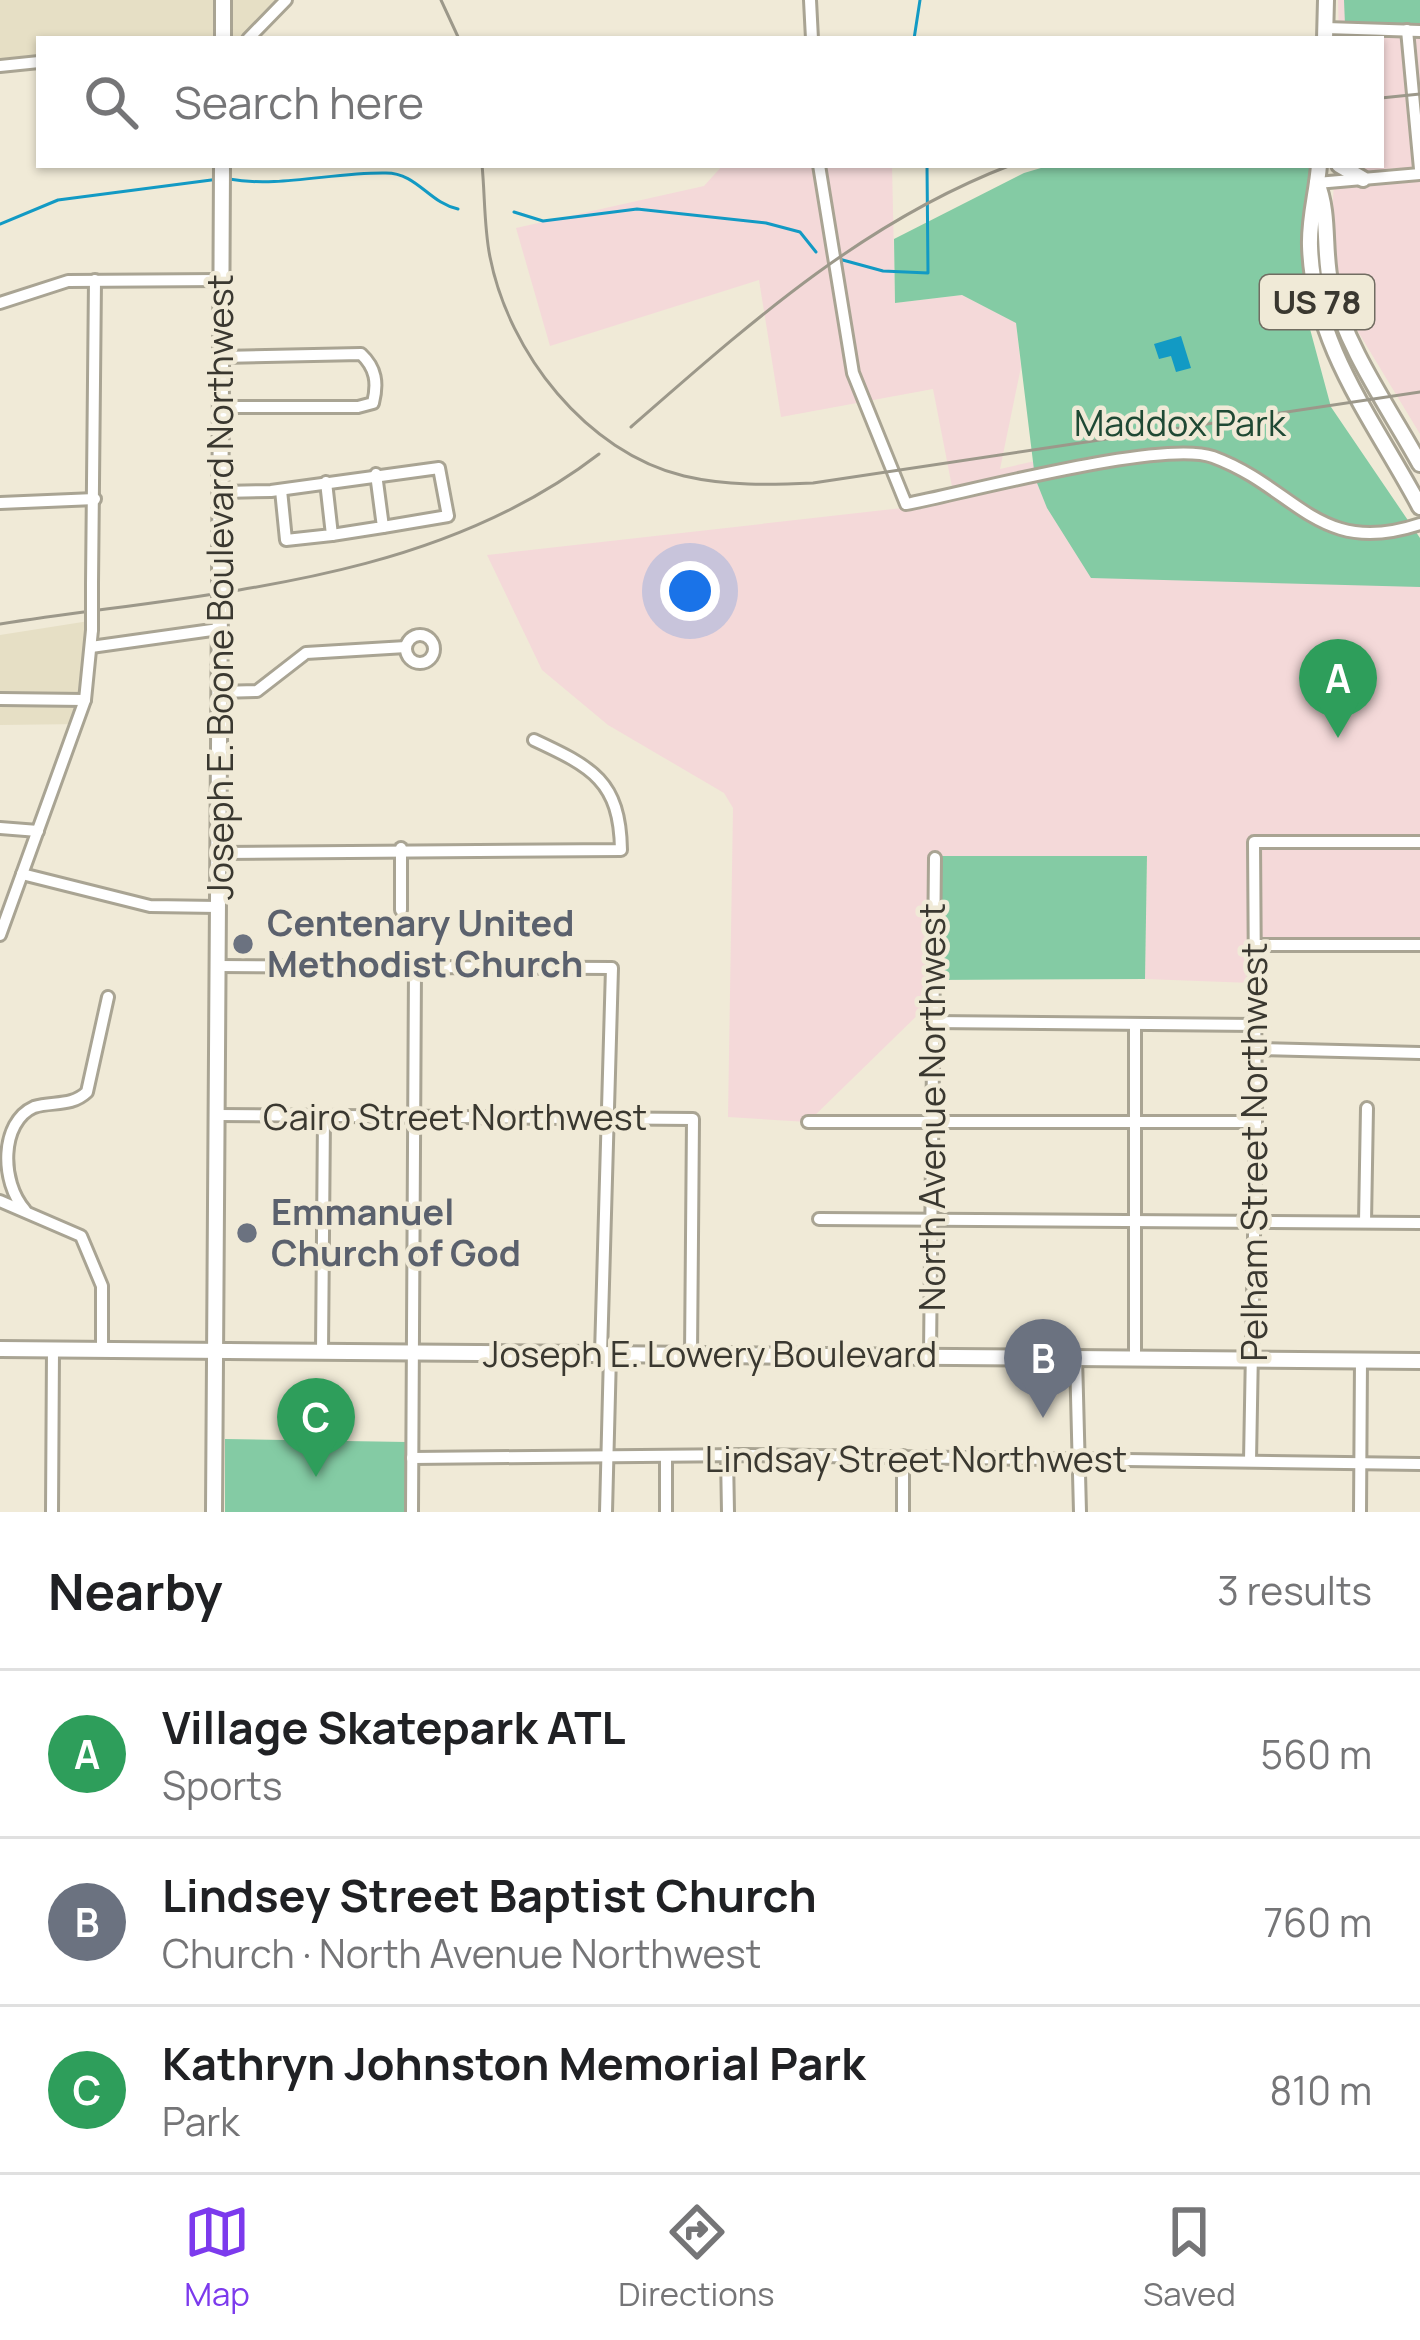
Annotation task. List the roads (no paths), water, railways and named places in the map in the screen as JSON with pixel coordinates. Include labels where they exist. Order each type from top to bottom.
[{"type":"main road","points":[[223,0],[223,36]]},
{"type":"main road","points":[[1326,34],[1327,0]]},
{"type":"main road","name":"US 78","points":[[1318,168],[1327,267],[1339,314],[1420,464]]},
{"type":"main road","points":[[1345,168],[1363,178]]},
{"type":"main road","name":"Joseph E. Boone Boulevard Northwest","points":[[214,1512],[222,175]]},
{"type":"main road","name":"US 78","points":[[1318,183],[1310,199],[1310,249],[1327,336],[1420,507]]},
{"type":"main road","name":"Joseph E. Lowery Boulevard","points":[[0,1348],[1420,1361]]},
{"type":"street","points":[[251,36],[286,0]]},
{"type":"street","points":[[810,0],[812,36]]},
{"type":"street","points":[[1318,183],[1420,171],[1413,30],[1326,34]]},
{"type":"street","points":[[0,66],[36,62]]},
{"type":"street","points":[[819,168],[853,373],[906,504],[1122,459],[1192,452],[1216,458],[1347,533],[1376,536],[1420,524]]},
{"type":"street","points":[[0,935],[85,700],[92,630],[95,280]]},
{"type":"street","points":[[0,303],[43,286],[95,280],[221,280]]},
{"type":"street","points":[[221,358],[361,354],[370,363],[376,391],[373,403],[358,407],[221,407]]},
{"type":"street","points":[[221,492],[281,490],[439,468],[448,516],[286,540],[281,490]]},
{"type":"street","points":[[376,474],[383,527]]},
{"type":"street","points":[[326,482],[332,536]]},
{"type":"street","points":[[0,503],[94,499]]},
{"type":"street","points":[[91,647],[219,629]]},
{"type":"street","points":[[219,692],[257,691],[306,653],[406,647]]},
{"type":"street","points":[[0,698],[85,700]]},
{"type":"street","points":[[219,853],[401,848],[621,850],[619,813],[604,783],[582,763],[534,740]]},
{"type":"street","points":[[0,828],[38,830]]},
{"type":"street","name":"Pelham Street Northwest","points":[[1250,1461],[1256,1122],[1254,842],[1420,842]]},
{"type":"street","points":[[401,848],[401,910]]},
{"type":"street","name":"North Avenue Northwest","points":[[931,1355],[929,1122],[935,858]]},
{"type":"street","points":[[22,874],[150,906],[218,908]]},
{"type":"street","points":[[1255,945],[1420,945]]},
{"type":"street","points":[[218,966],[612,968],[606,1512]]},
{"type":"street","points":[[412,1512],[415,968]]},
{"type":"street","points":[[25,1210],[8,1188],[1,1153],[8,1128],[21,1113],[74,1102],[87,1092],[108,997]]},
{"type":"street","points":[[931,1022],[1256,1025]]},
{"type":"street","points":[[1135,1024],[1135,1358]]},
{"type":"street","points":[[1256,1049],[1420,1053]]},
{"type":"street","points":[[1365,1222],[1367,1108]]},
{"type":"street","name":"Cairo Street Northwest","points":[[217,1115],[693,1119],[691,1355]]},
{"type":"street","points":[[322,1352],[324,1116]]},
{"type":"street","points":[[808,1122],[1256,1122]]},
{"type":"street","points":[[0,1201],[72,1228],[92,1252],[102,1286],[102,1349]]},
{"type":"street","points":[[819,1219],[1420,1223]]},
{"type":"street","points":[[52,1512],[53,1349]]},
{"type":"street","points":[[1076,1358],[1080,1512]]},
{"type":"street","points":[[1360,1512],[1361,1360]]},
{"type":"street","points":[[728,1456],[728,1512]]},
{"type":"street","points":[[903,1456],[903,1512]]},
{"type":"street","name":"Lindsay Street Northwest","points":[[412,1458],[903,1456],[1420,1464]]},
{"type":"street","points":[[666,1458],[667,1512]]},
{"type":"water","points":[[1181,336],[1191,368],[1176,372],[1171,356],[1159,359],[1154,344]]},
{"type":"waterway","points":[[914,36],[920,0]]},
{"type":"waterway","points":[[839,259],[883,271],[928,273],[927,168]]},
{"type":"waterway","points":[[229,179],[267,182],[397,174],[458,209]]},
{"type":"waterway","points":[[0,224],[58,200],[219,179]]},
{"type":"waterway","points":[[514,212],[543,221],[637,209],[766,223],[800,232],[816,252]]},
{"type":"railway","points":[[441,0],[458,36]]},
{"type":"railway","points":[[1384,98],[1420,94]]},
{"type":"railway","points":[[482,168],[490,257],[500,293],[534,362],[557,394],[615,445],[648,464],[684,476],[732,483],[813,483],[1420,392]]},
{"type":"railway","points":[[631,427],[764,314],[856,246],[957,188],[1004,168]]},
{"type":"railway","points":[[0,624],[235,591],[389,557],[463,531],[533,498],[599,454]]},
{"type":"place","name":"Village Skatepark ATL","points":[[1338,738]]},
{"type":"place","name":"Centenary United Methodist Church","points":[[243,944]]},
{"type":"place","name":"Emmanuel Church of God","points":[[247,1233]]},
{"type":"place","name":"Lindsey Street Baptist Church","points":[[1043,1418]]},
{"type":"place","name":"Kathryn Johnston Memorial Park","points":[[316,1477]]},
{"type":"park label","name":"Maddox Park","points":[[1180,423]]}]
